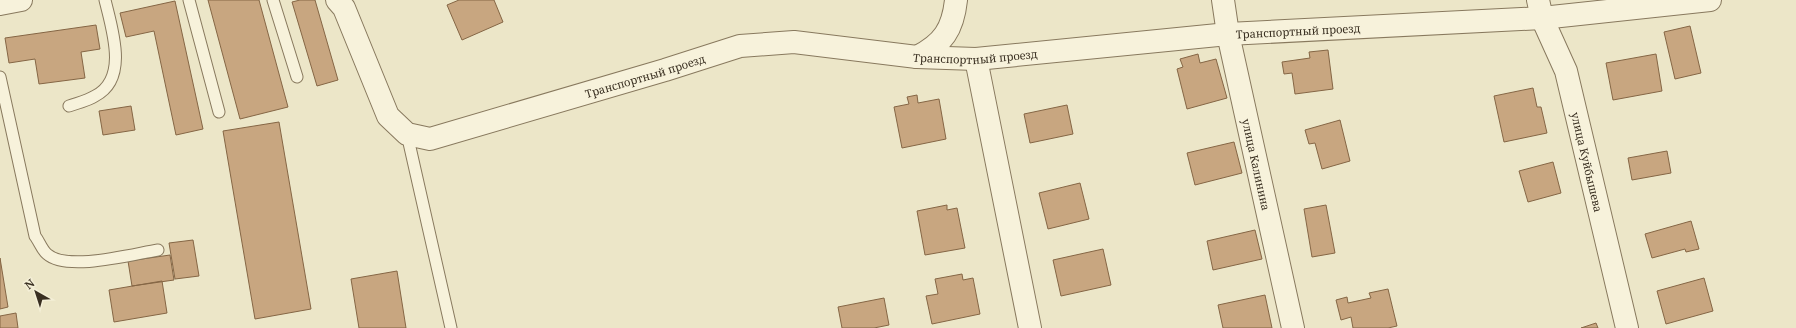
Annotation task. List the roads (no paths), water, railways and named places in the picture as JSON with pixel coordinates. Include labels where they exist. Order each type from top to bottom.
[{"type":"street","points":[[0,4],[20,0]]},
{"type":"street","points":[[337,0],[344,8],[388,116],[407,134]]},
{"type":"street","points":[[917,57],[933,49],[948,31],[954,13],[956,0]]},
{"type":"street","name":"улица Калинина","points":[[1224,0],[1228,34],[1293,328]]},
{"type":"street","name":"Транспортный проезд","points":[[407,134],[430,139],[740,46],[794,42],[917,57],[976,59],[1228,34],[1540,9],[1710,0]]},
{"type":"street","name":"улица Куйбышева","points":[[1540,9],[1566,70],[1627,328]]},
{"type":"street","points":[[976,59],[1030,328]]},
{"type":"lane","points":[[69,106],[96,96],[109,83],[115,68],[116,47],[106,0]]},
{"type":"lane","points":[[189,0],[219,112]]},
{"type":"lane","points":[[273,0],[297,77]]},
{"type":"lane","points":[[0,77],[2,97],[35,236],[47,254],[60,261],[79,263],[158,250]]},
{"type":"lane","points":[[407,134],[450,328]]}]
